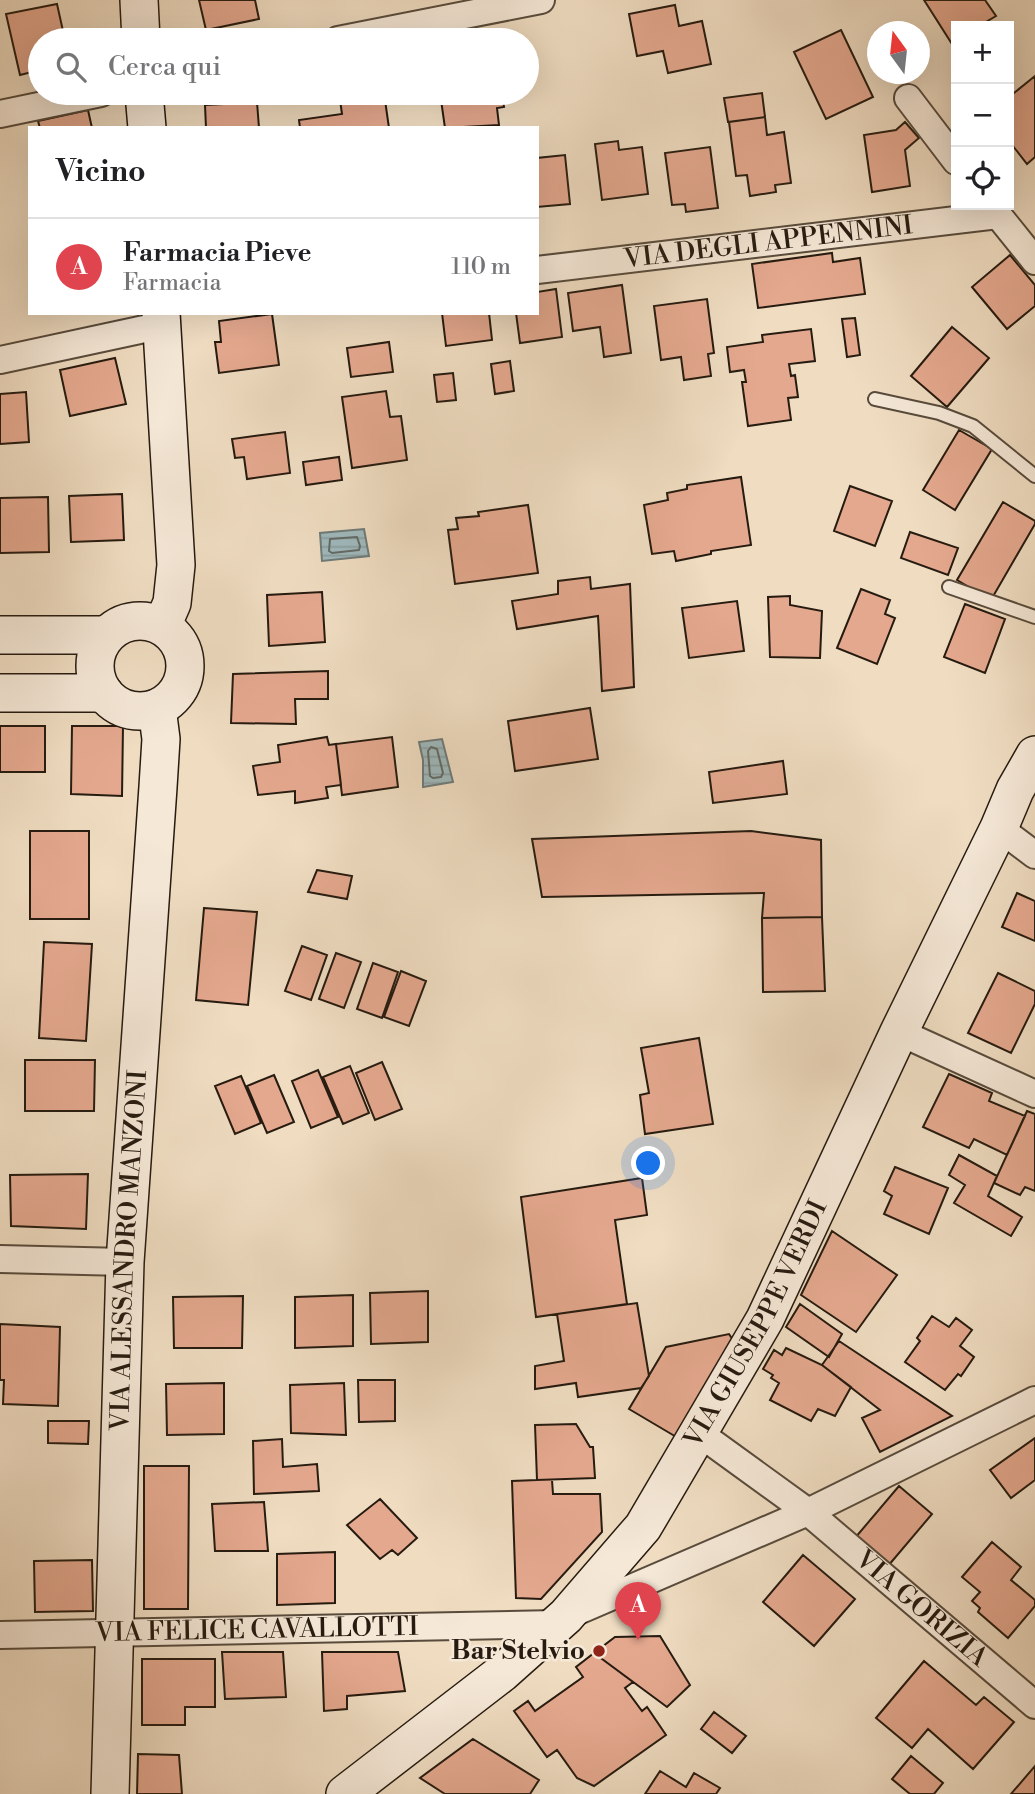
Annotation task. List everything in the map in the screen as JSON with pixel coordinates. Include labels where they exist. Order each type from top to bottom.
[{"type":"street","points":[[139,0],[140,28]]},
{"type":"street","points":[[399,28],[541,0]]},
{"type":"street","points":[[908,98],[951,154]]},
{"type":"street","points":[[0,114],[43,105]]},
{"type":"street","points":[[145,105],[147,126]]},
{"type":"street","points":[[994,210],[1035,261]]},
{"type":"street","name":"VIA DEGLI APPENNINI","points":[[539,270],[994,210]]},
{"type":"street","points":[[0,360],[164,316],[176,576],[172,603],[163,626]]},
{"type":"street","points":[[133,621],[148,621],[163,626],[180,644],[186,669],[177,693],[157,708],[145,711],[122,707],[104,693],[98,682],[96,657],[106,635],[118,626],[133,621]]},
{"type":"street","points":[[0,635],[106,635]]},
{"type":"street","points":[[0,693],[104,693]]},
{"type":"street","name":"VIA ALESSANDRO MANZONI","points":[[110,1794],[125,1262],[159,775],[161,739],[157,708]]},
{"type":"street","name":"VIA GIUSEPPE VERDI","points":[[345,1794],[502,1673],[561,1620],[643,1527],[765,1319],[899,1032],[1015,790],[1035,755]]},
{"type":"street","points":[[999,828],[1035,855]]},
{"type":"street","points":[[899,1032],[1035,1094]]},
{"type":"street","points":[[0,1259],[125,1262]]},
{"type":"street","points":[[561,1620],[808,1512],[1035,1400]]},
{"type":"street","name":"VIA GORIZIA","points":[[698,1433],[808,1512],[1035,1705]]},
{"type":"street","name":"VIA FELICE CAVALLOTTI","points":[[0,1635],[561,1620]]},
{"type":"lane","points":[[875,399],[939,413],[973,426],[1035,476]]},
{"type":"lane","points":[[948,587],[1035,617]]},
{"type":"water","points":[[364,529],[369,556],[322,561],[320,533]]},
{"type":"water","points":[[442,739],[453,782],[423,787],[423,760],[419,742]]},
{"type":"building","points":[[199,0],[255,0],[259,19],[206,28]]},
{"type":"building","points":[[924,0],[985,0],[996,16],[988,21],[951,21],[951,42]]},
{"type":"building","points":[[57,4],[62,28],[28,28],[28,73],[20,75],[6,14]]},
{"type":"building","points":[[675,5],[679,26],[702,21],[711,64],[668,73],[663,51],[637,56],[629,14]]},
{"type":"building","points":[[841,30],[873,97],[826,119],[794,52]]},
{"type":"building","points":[[1035,76],[1035,157],[1027,164],[1014,147],[1014,93]]},
{"type":"building","points":[[762,93],[765,117],[728,122],[724,98]]},
{"type":"building","points":[[205,105],[257,105],[259,126],[206,126]]},
{"type":"building","points":[[341,105],[386,105],[389,126],[300,126],[299,120],[342,114]]},
{"type":"building","points":[[442,105],[504,105],[497,108],[499,125],[445,126]]},
{"type":"building","points":[[88,110],[92,126],[39,126],[38,121]]},
{"type":"building","points":[[765,117],[767,135],[784,132],[791,183],[775,185],[776,192],[750,196],[747,175],[736,176],[729,122]]},
{"type":"building","points":[[905,122],[919,138],[905,150],[910,186],[872,192],[864,135],[896,130]]},
{"type":"building","points":[[618,141],[619,150],[642,147],[648,194],[602,200],[595,144]]},
{"type":"building","points":[[710,147],[718,208],[686,212],[685,204],[672,205],[665,153]]},
{"type":"building","points":[[565,155],[570,204],[539,207],[539,158]]},
{"type":"building","points":[[832,253],[833,262],[860,258],[865,294],[758,308],[752,264]]},
{"type":"building","points":[[1010,255],[1035,285],[1035,306],[1007,329],[972,287]]},
{"type":"building","points":[[622,285],[631,353],[604,357],[600,327],[573,331],[568,293]]},
{"type":"building","points":[[556,289],[562,337],[520,343],[516,315],[539,315],[539,292]]},
{"type":"building","points":[[707,299],[714,353],[708,354],[711,376],[684,380],[681,357],[661,360],[654,306]]},
{"type":"building","points":[[272,315],[279,365],[219,373],[215,342],[221,342],[219,321]]},
{"type":"building","points":[[442,315],[489,315],[492,340],[446,346]]},
{"type":"building","points":[[855,318],[860,355],[847,357],[842,319]]},
{"type":"building","points":[[952,327],[989,358],[947,407],[911,376]]},
{"type":"building","points":[[811,329],[815,361],[789,364],[791,376],[795,375],[798,397],[788,398],[791,420],[748,426],[742,382],[746,382],[744,370],[730,372],[727,347],[763,342],[762,335]]},
{"type":"building","points":[[389,342],[393,372],[351,377],[347,348]]},
{"type":"building","points":[[115,358],[126,404],[70,416],[60,370]]},
{"type":"building","points":[[510,361],[514,391],[495,394],[491,364]]},
{"type":"building","points":[[453,373],[456,400],[437,402],[434,375]]},
{"type":"building","points":[[386,391],[390,417],[401,416],[407,460],[352,468],[342,397]]},
{"type":"building","points":[[26,392],[29,442],[0,444],[0,394]]},
{"type":"building","points":[[959,430],[992,449],[955,510],[923,490]]},
{"type":"building","points":[[285,432],[290,473],[247,479],[244,457],[235,458],[232,439]]},
{"type":"building","points":[[339,457],[342,480],[306,485],[303,462]]},
{"type":"building","points":[[741,477],[751,545],[711,551],[711,554],[676,561],[674,551],[652,554],[644,505],[668,500],[667,493],[687,489],[687,485]]},
{"type":"building","points":[[850,486],[892,501],[875,546],[834,531]]},
{"type":"building","points":[[122,494],[124,540],[71,542],[69,496]]},
{"type":"building","points":[[48,497],[49,552],[0,553],[0,498]]},
{"type":"building","points":[[1003,502],[1035,521],[1035,524],[991,600],[957,580]]},
{"type":"building","points":[[528,505],[538,573],[455,584],[448,530],[458,529],[456,518],[479,516],[478,512]]},
{"type":"building","points":[[910,532],[958,548],[948,575],[901,558]]},
{"type":"building","points":[[590,577],[591,589],[630,584],[634,687],[602,691],[598,616],[517,629],[512,601],[558,594],[558,581]]},
{"type":"building","points":[[861,589],[890,600],[885,614],[895,618],[877,664],[837,648]]},
{"type":"building","points":[[322,592],[325,642],[269,646],[267,595]]},
{"type":"building","points":[[790,596],[790,605],[822,611],[820,658],[770,657],[768,597]]},
{"type":"building","points":[[737,601],[744,651],[689,658],[682,608]]},
{"type":"building","points":[[965,604],[1005,619],[985,673],[944,657]]},
{"type":"building","points":[[328,671],[328,699],[295,699],[296,724],[231,723],[233,674]]},
{"type":"building","points":[[590,708],[598,759],[515,771],[508,721]]},
{"type":"building","points":[[0,726],[45,726],[45,772],[0,772]]},
{"type":"building","points":[[72,726],[123,726],[122,796],[71,794]]},
{"type":"building","points":[[327,737],[329,745],[336,744],[341,785],[326,787],[328,798],[295,803],[295,791],[258,795],[253,766],[280,762],[278,745]]},
{"type":"building","points":[[392,737],[398,787],[342,795],[336,744]]},
{"type":"building","points":[[783,761],[787,794],[713,803],[709,772]]},
{"type":"building","points":[[30,831],[89,831],[89,919],[30,919]]},
{"type":"building","points":[[751,831],[821,840],[822,917],[762,918],[764,893],[542,897],[532,839]]},
{"type":"building","points":[[317,870],[352,876],[347,899],[308,892]]},
{"type":"building","points":[[1017,893],[1035,901],[1035,941],[1002,927]]},
{"type":"building","points":[[204,908],[257,912],[248,1005],[196,1000]]},
{"type":"building","points":[[822,917],[825,991],[763,992],[762,918]]},
{"type":"building","points":[[44,942],[92,944],[86,1041],[39,1038]]},
{"type":"building","points":[[302,946],[327,955],[311,1000],[285,991]]},
{"type":"building","points":[[336,953],[361,962],[344,1008],[319,999]]},
{"type":"building","points":[[373,963],[398,972],[382,1018],[357,1009]]},
{"type":"building","points":[[401,971],[426,981],[409,1026],[384,1017]]},
{"type":"building","points":[[998,973],[1035,991],[1035,1004],[1011,1053],[968,1033]]},
{"type":"building","points":[[699,1038],[713,1124],[645,1134],[640,1095],[649,1093],[641,1048]]},
{"type":"building","points":[[25,1060],[95,1060],[94,1111],[25,1111]]},
{"type":"building","points":[[382,1062],[402,1109],[375,1120],[356,1073]]},
{"type":"building","points":[[350,1066],[369,1113],[343,1124],[323,1077]]},
{"type":"building","points":[[318,1070],[338,1117],[311,1128],[292,1081]]},
{"type":"building","points":[[949,1074],[992,1093],[989,1101],[1025,1116],[1007,1155],[974,1139],[969,1148],[923,1127]]},
{"type":"building","points":[[274,1075],[294,1122],[267,1133],[247,1086]]},
{"type":"building","points":[[241,1076],[261,1123],[235,1134],[215,1086]]},
{"type":"building","points":[[1027,1111],[1035,1114],[1035,1191],[1025,1187],[1020,1195],[994,1183]]},
{"type":"building","points":[[959,1155],[997,1176],[988,1196],[1022,1217],[1011,1236],[954,1203],[965,1185],[949,1175]]},
{"type":"building","points":[[895,1167],[948,1188],[929,1234],[884,1214],[892,1196],[884,1191]]},
{"type":"building","points":[[88,1174],[86,1229],[11,1226],[10,1175]]},
{"type":"building","points":[[642,1178],[647,1215],[615,1220],[627,1304],[536,1317],[521,1197]]},
{"type":"building","points":[[832,1231],[897,1275],[856,1332],[801,1295]]},
{"type":"building","points":[[428,1291],[428,1342],[371,1344],[370,1293]]},
{"type":"building","points":[[353,1295],[353,1346],[295,1348],[295,1297]]},
{"type":"building","points":[[243,1296],[242,1348],[174,1348],[173,1297]]},
{"type":"building","points":[[637,1303],[649,1376],[641,1388],[578,1397],[576,1383],[535,1389],[535,1366],[564,1361],[557,1314]]},
{"type":"building","points":[[800,1304],[842,1334],[829,1357],[786,1327]]},
{"type":"building","points":[[932,1316],[949,1327],[956,1318],[972,1330],[960,1346],[974,1357],[961,1376],[958,1374],[945,1390],[905,1362],[920,1341],[917,1338]]},
{"type":"building","points":[[0,1324],[60,1327],[58,1406],[3,1404]]},
{"type":"building","points":[[729,1334],[735,1343],[678,1438],[629,1409],[666,1347]]},
{"type":"building","points":[[839,1341],[952,1416],[880,1452],[862,1418],[880,1410],[822,1365]]},
{"type":"building","points":[[786,1348],[822,1365],[851,1387],[835,1416],[818,1409],[811,1421],[770,1400],[779,1383],[763,1369],[774,1350],[782,1355]]},
{"type":"building","points":[[358,1380],[395,1380],[395,1421],[359,1422]]},
{"type":"building","points":[[224,1383],[224,1434],[167,1435],[166,1384]]},
{"type":"building","points":[[344,1383],[346,1435],[291,1433],[290,1385]]},
{"type":"building","points":[[48,1421],[89,1421],[88,1444],[48,1443]]},
{"type":"building","points":[[576,1424],[590,1447],[593,1447],[595,1478],[537,1480],[535,1425]]},
{"type":"building","points":[[1035,1438],[1035,1480],[1011,1498],[990,1470]]},
{"type":"building","points":[[282,1439],[283,1467],[317,1464],[319,1491],[254,1494],[253,1441]]},
{"type":"building","points":[[144,1466],[189,1466],[188,1609],[144,1609]]},
{"type":"building","points":[[552,1480],[553,1494],[600,1494],[602,1532],[541,1599],[516,1598],[512,1481]]},
{"type":"building","points":[[899,1486],[932,1514],[888,1566],[855,1538]]},
{"type":"building","points":[[380,1499],[417,1538],[398,1555],[392,1550],[380,1559],[347,1525]]},
{"type":"building","points":[[264,1502],[268,1551],[215,1551],[212,1504]]},
{"type":"building","points":[[992,1542],[1021,1567],[1011,1580],[1035,1600],[1035,1606],[1008,1638],[978,1612],[980,1608],[972,1601],[980,1592],[962,1577]]},
{"type":"building","points":[[335,1552],[335,1603],[277,1605],[277,1554]]},
{"type":"building","points":[[803,1555],[855,1599],[814,1646],[763,1602]]},
{"type":"building","points":[[92,1560],[93,1611],[35,1612],[34,1561]]},
{"type":"building","points":[[660,1636],[690,1685],[667,1707],[594,1653],[615,1637]]},
{"type":"building","points":[[222,1652],[283,1652],[286,1697],[225,1699]]},
{"type":"building","points":[[322,1652],[398,1652],[405,1691],[347,1696],[347,1709],[324,1711]]},
{"type":"building","points":[[594,1653],[633,1682],[625,1688],[642,1711],[647,1707],[666,1735],[594,1786],[577,1778],[557,1750],[547,1757],[514,1711],[528,1701],[535,1711],[583,1677],[576,1667]]},
{"type":"building","points":[[142,1659],[215,1659],[215,1707],[185,1707],[185,1725],[142,1725]]},
{"type":"building","points":[[924,1661],[976,1705],[984,1697],[1014,1722],[973,1769],[928,1729],[912,1748],[876,1718]]},
{"type":"building","points":[[714,1712],[746,1736],[732,1753],[701,1729]]},
{"type":"building","points":[[473,1739],[539,1780],[530,1794],[445,1794],[420,1778]]},
{"type":"building","points":[[138,1754],[179,1755],[182,1794],[137,1794]]},
{"type":"building","points":[[911,1756],[943,1783],[934,1794],[910,1794],[892,1779]]},
{"type":"building","points":[[1035,1766],[1035,1794],[1011,1794]]},
{"type":"building","points":[[660,1771],[686,1787],[694,1773],[720,1788],[716,1794],[645,1794]]},
{"type":"place","name":"Farmacia Pieve","points":[[638,1640]]},
{"type":"place","name":"Bar Stelvio","points":[[599,1651]]}]
